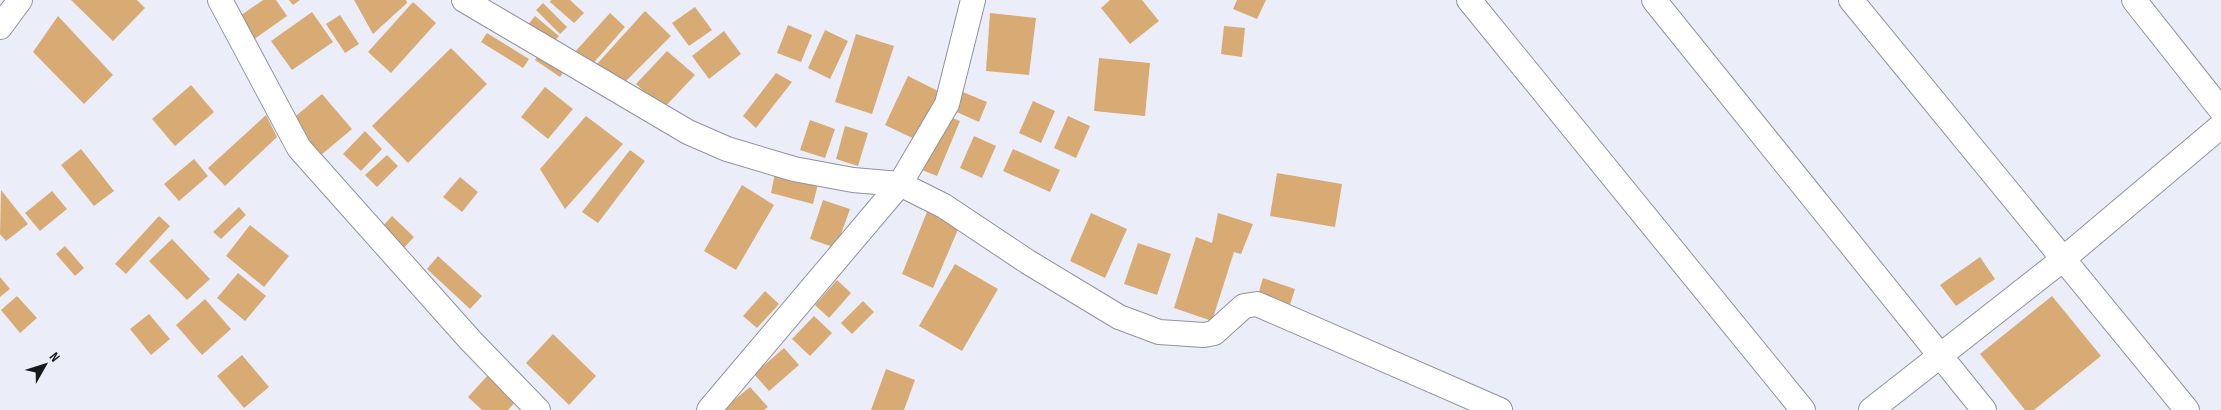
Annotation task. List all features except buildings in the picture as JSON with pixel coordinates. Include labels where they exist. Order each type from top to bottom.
[{"type":"street","points":[[0,27],[20,0]]},
{"type":"street","points":[[220,0],[299,148],[471,341],[538,410]]},
{"type":"street","points":[[464,0],[688,132],[728,149],[794,169],[853,180],[900,184],[944,206],[1028,262],[1119,317],[1158,332],[1204,336],[1214,333],[1244,306],[1257,304],[1500,410]]},
{"type":"street","points":[[709,410],[900,184],[946,104],[972,0]]},
{"type":"street","points":[[1469,0],[1803,410]]},
{"type":"street","points":[[1654,0],[1984,410]]},
{"type":"street","points":[[1850,0],[2187,410]]},
{"type":"street","points":[[2134,0],[2221,110]]},
{"type":"street","points":[[1871,410],[2062,260],[2221,126]]}]
